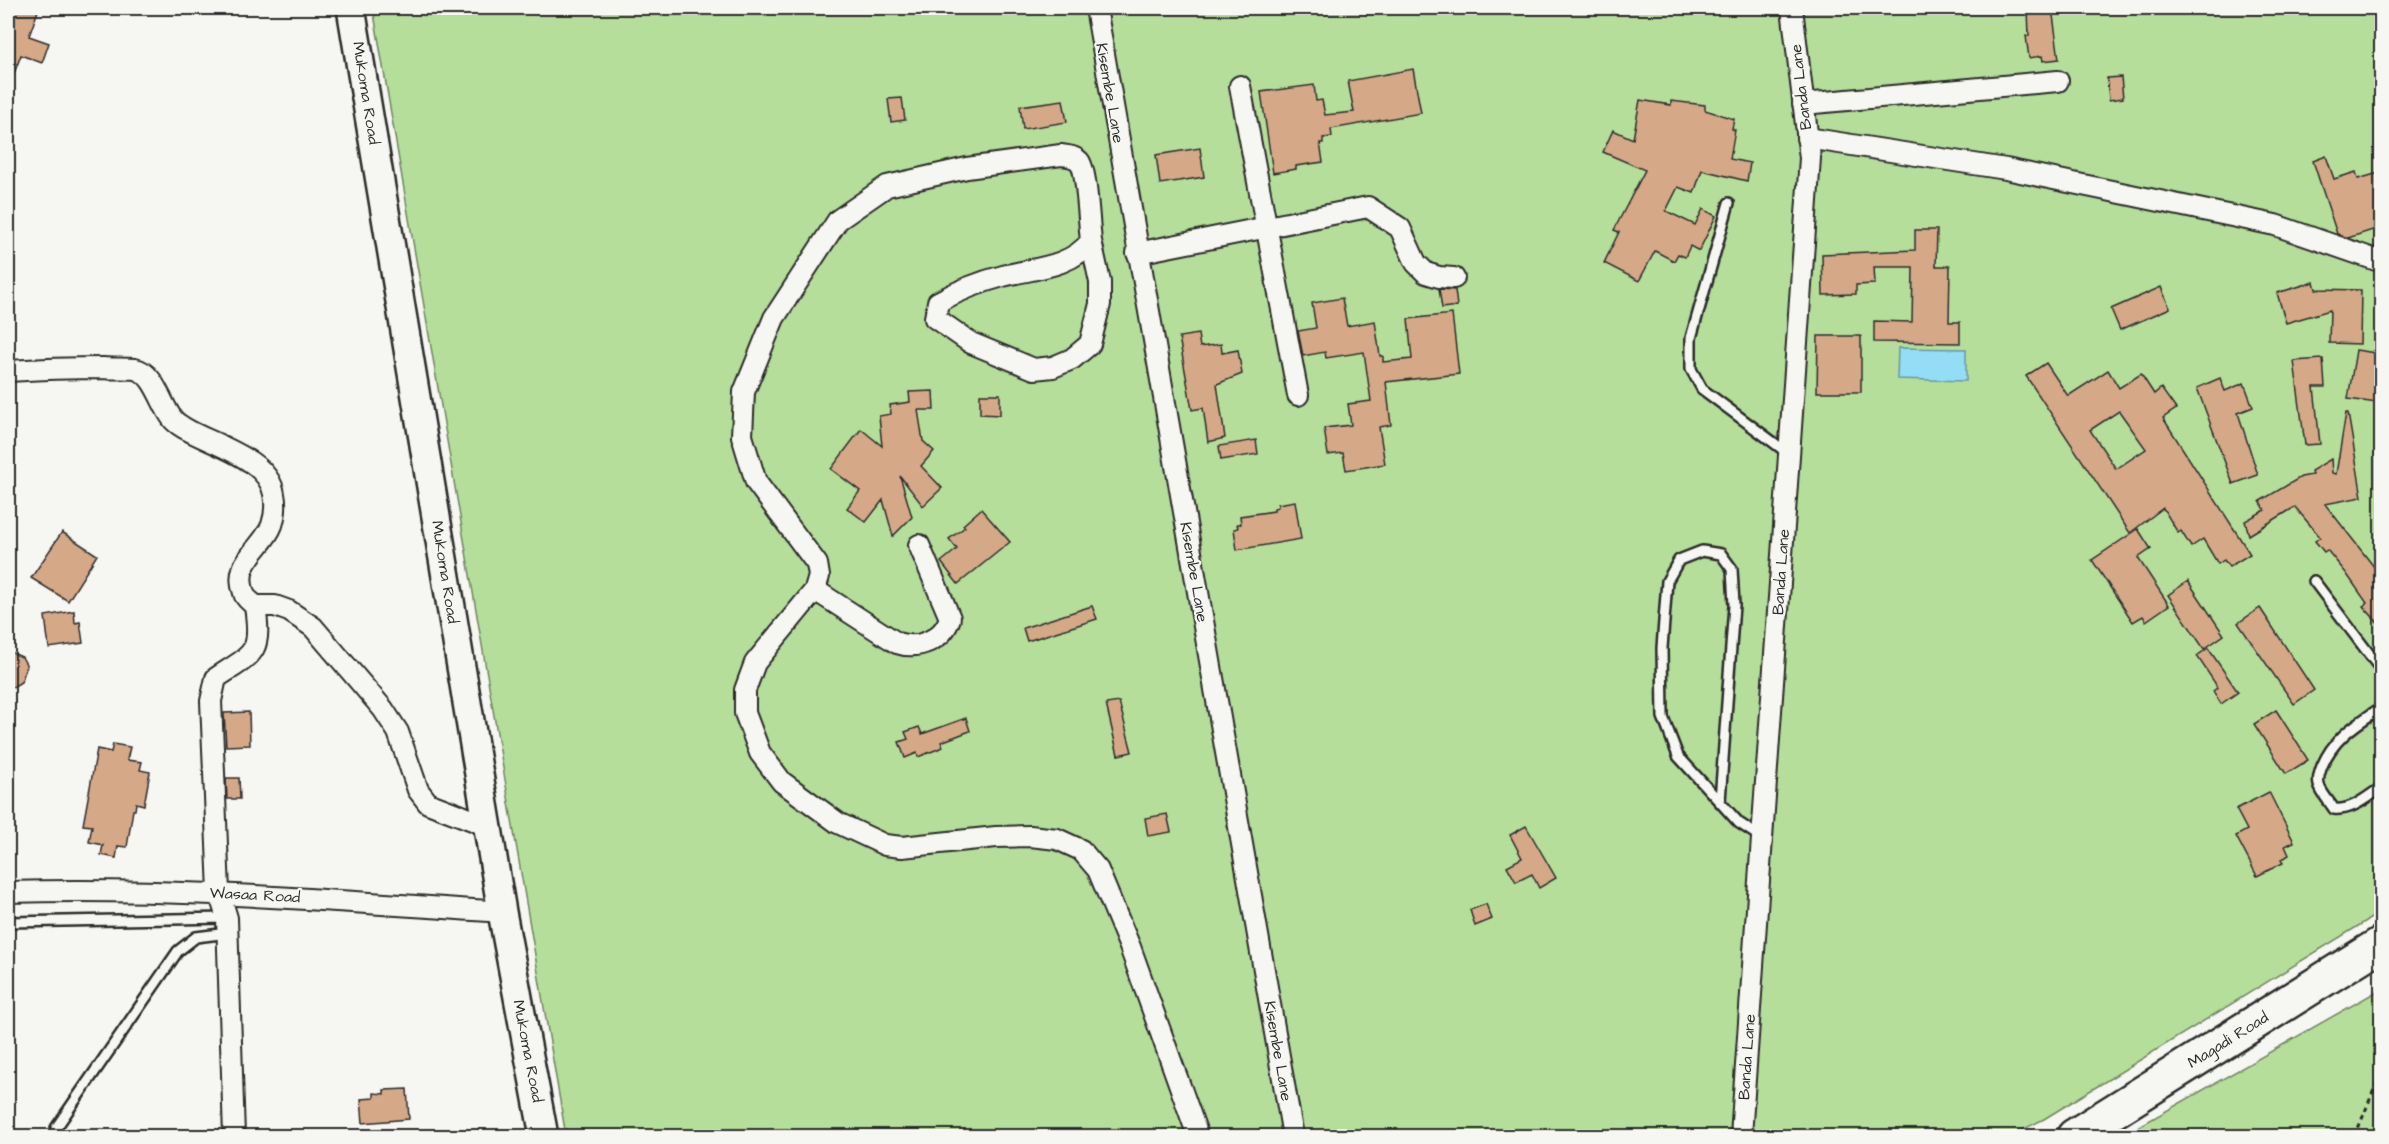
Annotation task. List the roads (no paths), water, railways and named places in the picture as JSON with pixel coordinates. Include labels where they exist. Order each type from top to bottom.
[{"type":"highway","name":"Magadi Road","points":[[2074,1137],[2382,943]]},
{"type":"street","name":"Mukoma Road","points":[[351,8],[502,912],[544,1137]]},
{"type":"street","name":"Kisembe Lane","points":[[1096,8],[1293,1137]]},
{"type":"street","name":"Banda Lane","points":[[1742,1137],[1810,158],[1792,8]]},
{"type":"street","points":[[1803,104],[2058,81]]},
{"type":"street","points":[[1240,86],[1298,395]]},
{"type":"street","points":[[1807,138],[2007,169],[2275,225],[2382,262]]},
{"type":"street","points":[[1091,241],[1081,253],[1057,264],[1002,277],[957,292],[938,302],[934,318],[971,343],[1034,369],[1053,367],[1072,359],[1090,344],[1100,304],[1100,282],[1086,209],[1086,177],[1081,162],[1072,156],[1061,155],[967,168],[887,186],[838,220],[774,318],[744,392],[742,436],[756,482],[817,564],[819,576],[815,590],[755,663],[745,690],[745,713],[760,753],[782,782],[838,824],[885,845],[902,847],[996,837],[1030,836],[1057,839],[1081,850],[1098,870],[1130,947],[1198,1137]]},
{"type":"street","points":[[1137,253],[1368,207],[1401,228],[1416,263],[1426,273],[1454,278]]},
{"type":"street","points":[[8,371],[76,368],[137,369],[153,381],[156,393],[173,421],[250,461],[264,471],[274,492],[275,510],[271,527],[244,566],[241,582],[244,596],[255,606],[259,633],[257,646],[248,657],[216,678],[211,701],[219,892],[228,925],[234,1137]]},
{"type":"street","points":[[815,590],[897,643],[908,647],[920,646],[947,628],[950,618],[919,545]]},
{"type":"street","points":[[255,606],[275,606],[289,611],[313,627],[383,709],[398,732],[418,790],[428,803],[488,826]]},
{"type":"street","name":"Wasaa Road","points":[[8,892],[64,890],[219,892],[502,912]]},
{"type":"lane","points":[[1730,203],[1691,338],[1690,369],[1702,389],[1789,453]]},
{"type":"lane","points":[[1720,801],[1734,605],[1732,569],[1721,554],[1702,551],[1679,560],[1668,581],[1662,648],[1663,717],[1678,756],[1739,823],[1762,838]]},
{"type":"lane","points":[[2314,581],[2382,671]]},
{"type":"lane","points":[[2382,707],[2342,735],[2334,744],[2318,780],[2319,788],[2334,809],[2350,808],[2382,787]]},
{"type":"lane","points":[[8,922],[228,925]]},
{"type":"lane","points":[[56,1128],[178,951],[196,937],[228,925]]},
{"type":"water","points":[[1898,348],[1966,349],[1966,381],[1897,379]]}]
